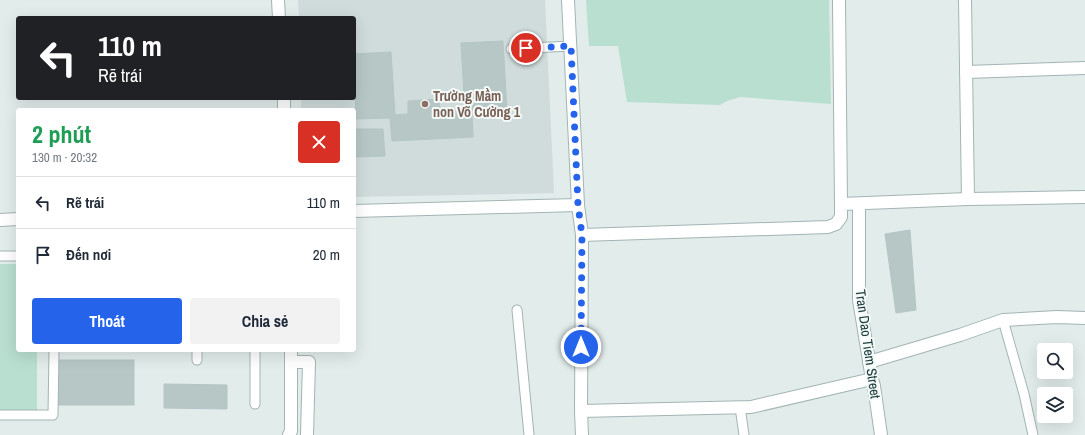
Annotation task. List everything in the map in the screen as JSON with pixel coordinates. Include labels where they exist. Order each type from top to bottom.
[{"type":"street","points":[[278,0],[279,16]]},
{"type":"street","points":[[568,0],[578,205],[582,235],[582,435]]},
{"type":"street","points":[[582,235],[828,227],[836,224],[841,217],[839,0]]},
{"type":"street","points":[[965,0],[968,199]]},
{"type":"street","points":[[966,72],[1085,68]]},
{"type":"street","points":[[841,204],[968,199],[1085,197]]},
{"type":"street","name":"Tran Dao Tiem Street","points":[[859,204],[859,300],[881,435]]},
{"type":"street","points":[[356,211],[578,205]]},
{"type":"street","points":[[0,220],[16,219]]},
{"type":"street","points":[[869,362],[960,335],[1003,320],[1057,317],[1085,318]]},
{"type":"street","points":[[289,435],[292,431],[291,356],[309,362],[307,435]]},
{"type":"street","points":[[581,411],[751,407],[872,379]]},
{"type":"lane","points":[[510,49],[571,46]]},
{"type":"lane","points":[[0,256],[16,256]]},
{"type":"lane","points":[[517,310],[529,435]]},
{"type":"lane","points":[[1003,320],[1024,394],[1033,435]]},
{"type":"lane","points":[[0,415],[53,415],[54,352]]},
{"type":"lane","points":[[197,352],[197,360]]},
{"type":"lane","points":[[255,352],[255,404]]},
{"type":"lane","points":[[740,407],[744,435]]},
{"type":"shaded area","name":"Trường Mầm non Võ Cường 1","points":[[298,0],[545,0],[554,193],[356,197],[356,108],[301,108],[301,100],[356,100],[356,16],[299,16]]},
{"type":"green space","points":[[586,0],[829,0],[831,104],[740,97],[720,105],[627,102],[618,46],[589,46]]},
{"type":"green space","points":[[0,264],[16,264],[16,352],[37,352],[37,410],[0,410]]},
{"type":"building","points":[[503,41],[507,113],[472,115],[473,137],[392,141],[390,118],[356,119],[356,54],[391,52],[395,115],[408,114],[408,101],[439,99],[440,112],[465,110],[461,43]]},
{"type":"building","points":[[356,129],[383,129],[385,156],[356,157]]},
{"type":"building","points":[[910,230],[916,310],[896,313],[885,234]]},
{"type":"building","points":[[57,360],[134,360],[134,405],[57,405]]},
{"type":"building","points":[[164,384],[227,385],[227,409],[164,408]]},
{"type":"place","name":"Trường Mầm non Võ Cường 1","points":[[425,104]]},
{"type":"route","points":[[526,48],[571,46],[578,205],[582,235],[581,347]]}]
